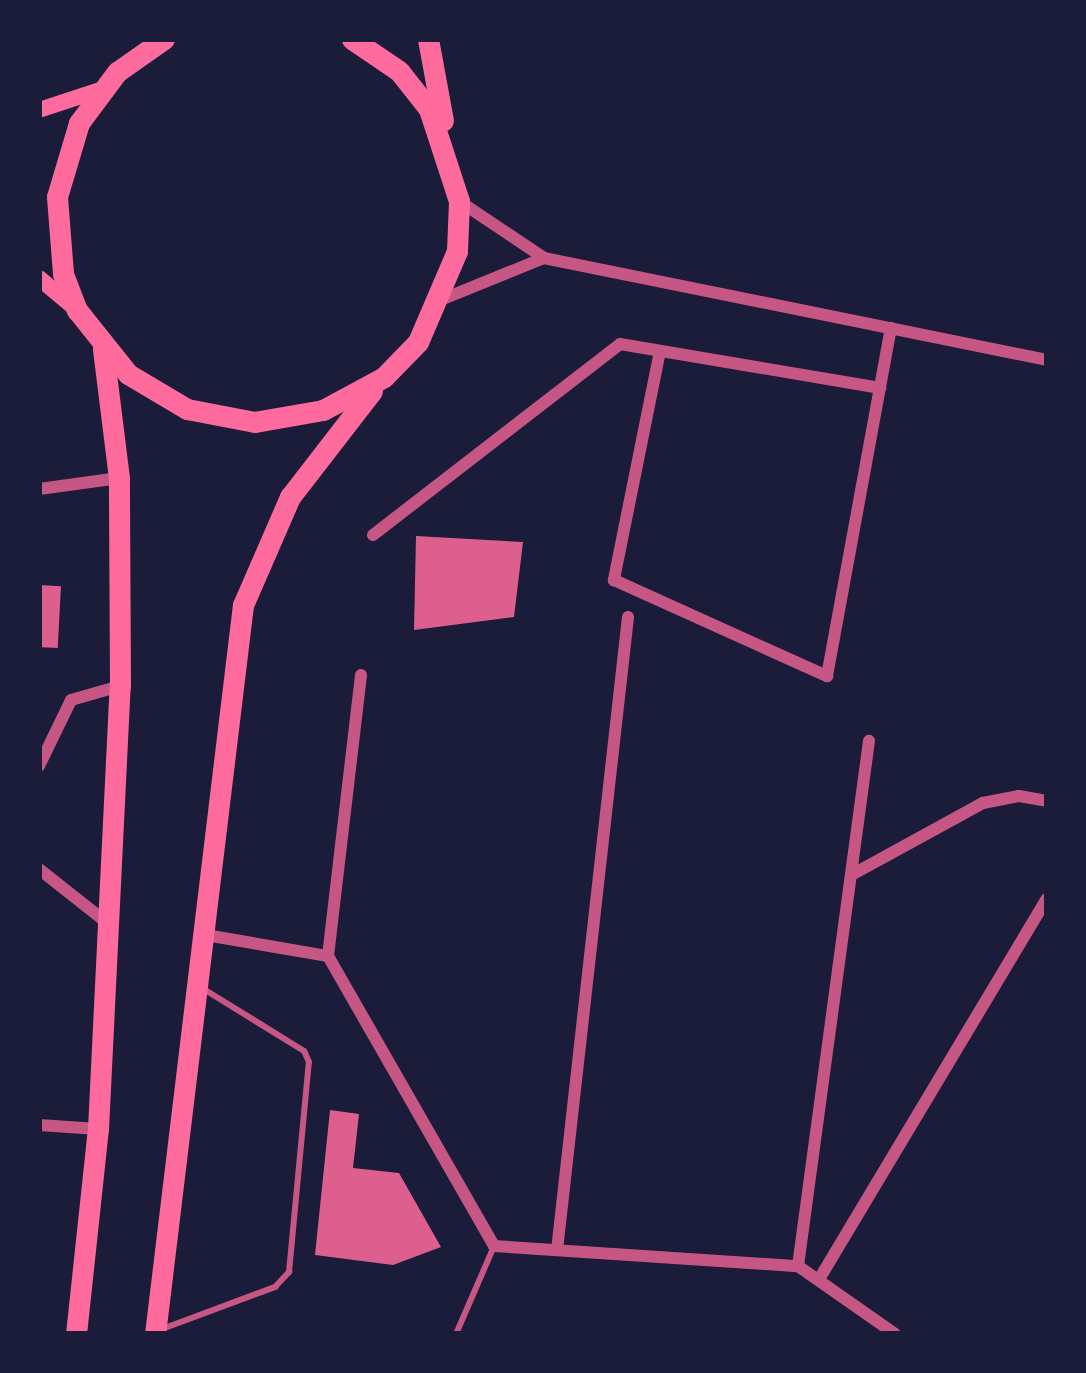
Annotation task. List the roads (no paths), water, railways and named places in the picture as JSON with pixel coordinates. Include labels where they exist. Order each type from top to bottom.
[{"type":"highway","points":[[164,39],[141,48],[100,90],[64,159],[57,197],[60,255],[77,310],[104,350],[156,394],[221,418],[323,410],[384,377]]},
{"type":"highway","points":[[352,39],[399,71],[449,152]]},
{"type":"highway","points":[[156,1333],[235,643],[254,574],[290,497],[443,298],[458,251],[459,201],[428,39]]},
{"type":"highway","points":[[76,1334],[98,1129],[120,686],[119,478],[104,350]]},
{"type":"main road","points":[[39,110],[100,90]]},
{"type":"main road","points":[[39,278],[77,310]]},
{"type":"street","points":[[459,201],[544,258],[1047,360]]},
{"type":"street","points":[[443,298],[544,258]]},
{"type":"street","points":[[660,351],[614,580],[827,676],[891,328]]},
{"type":"street","points":[[373,535],[620,344],[880,388]]},
{"type":"street","points":[[39,489],[119,478]]},
{"type":"street","points":[[557,1250],[628,617]]},
{"type":"street","points":[[361,675],[328,956],[494,1246],[798,1266],[821,1276],[895,1334]]},
{"type":"street","points":[[39,766],[71,700],[120,686]]},
{"type":"street","points":[[798,1266],[855,873],[869,741]]},
{"type":"street","points":[[855,873],[983,803],[1019,796],[1047,801]]},
{"type":"street","points":[[39,869],[111,926]]},
{"type":"street","points":[[821,1276],[1047,899]]},
{"type":"street","points":[[199,933],[328,956]]},
{"type":"street","points":[[39,1125],[98,1129]]},
{"type":"lane","points":[[156,1333],[274,1287],[289,1272],[309,1062],[304,1051],[194,983]]},
{"type":"lane","points":[[456,1334],[494,1246]]}]
